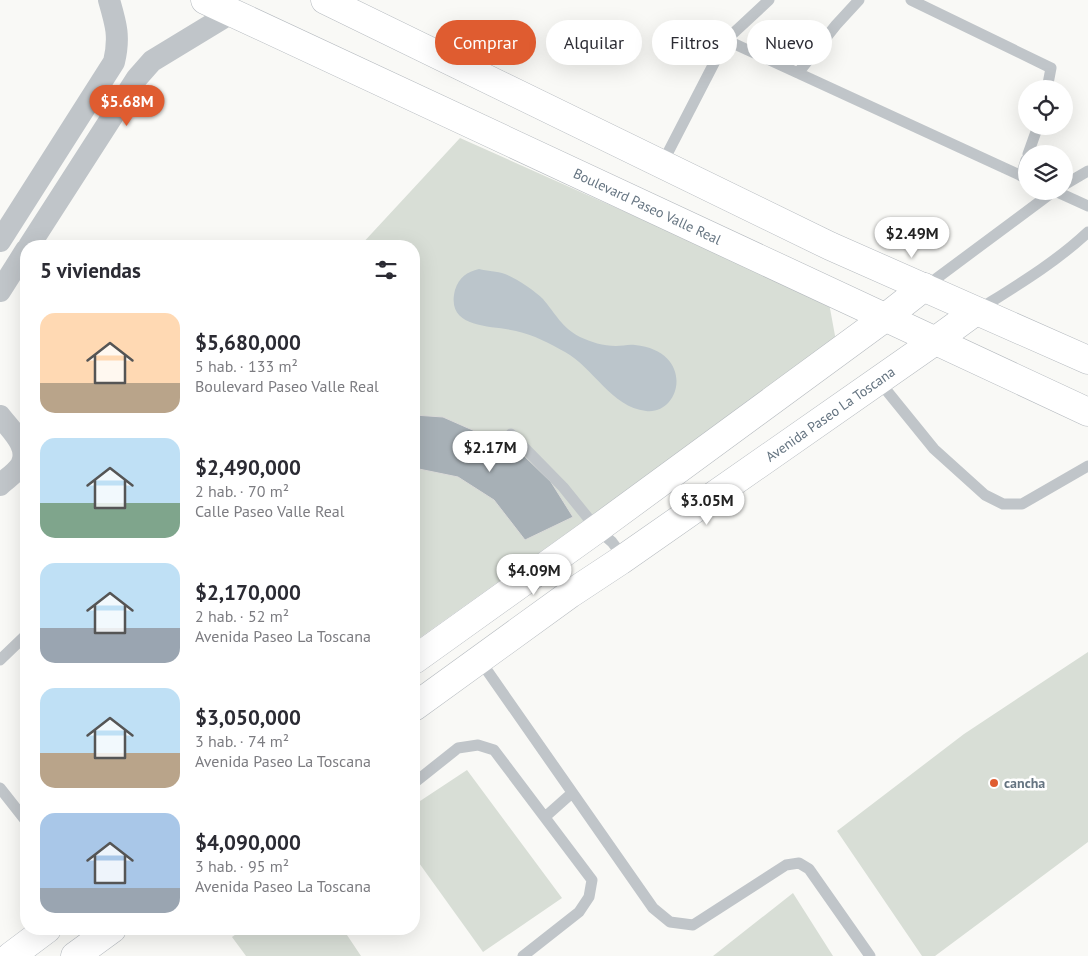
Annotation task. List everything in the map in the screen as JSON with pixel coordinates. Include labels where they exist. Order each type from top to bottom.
[{"type":"street","points":[[0,241],[114,62],[118,45],[116,23],[109,0]]},
{"type":"street","name":"Boulevard Paseo Valle Real","points":[[205,0],[1088,412]]},
{"type":"street","points":[[325,0],[830,246],[1088,360]]},
{"type":"street","points":[[33,240],[136,78],[152,61],[231,13]]},
{"type":"street","points":[[0,291],[20,259]]},
{"type":"street","points":[[420,656],[597,529],[886,317],[924,287]]},
{"type":"street","name":"Avenida Paseo La Toscana","points":[[420,703],[570,594],[935,342],[976,310]]},
{"type":"street","points":[[0,416],[20,442]]},
{"type":"street","points":[[0,485],[20,466]]},
{"type":"street","points":[[547,564],[551,582],[562,592],[570,594]]},
{"type":"street","points":[[26,952],[42,935]]},
{"type":"street","points":[[75,956],[104,935]]},
{"type":"lane","points":[[737,30],[769,0]]},
{"type":"lane","points":[[798,73],[836,25],[859,0]]},
{"type":"lane","points":[[910,0],[1051,68],[1049,80]]},
{"type":"lane","points":[[737,45],[1018,174]]},
{"type":"lane","points":[[662,164],[713,65]]},
{"type":"lane","points":[[1073,180],[1088,171]]},
{"type":"lane","points":[[1073,199],[1088,206]]},
{"type":"lane","points":[[924,287],[1043,200]]},
{"type":"lane","points":[[976,310],[1048,266],[1088,232]]},
{"type":"lane","points":[[878,380],[934,449],[985,495],[1003,504],[1022,504],[1088,466]]},
{"type":"lane","points":[[510,434],[563,487],[597,529],[612,542],[618,550],[620,561]]},
{"type":"lane","points":[[0,660],[20,641]]},
{"type":"lane","points":[[479,660],[653,908],[670,922],[693,925],[786,865],[799,863],[809,869],[870,956]]},
{"type":"lane","points":[[420,778],[458,748],[478,745],[494,750],[592,880],[589,897],[579,912],[523,956]]},
{"type":"lane","points":[[0,788],[20,813]]},
{"type":"lane","points":[[545,817],[572,793]]},
{"type":"shaded area","points":[[460,138],[829,303],[836,341],[420,638],[420,240],[366,240]]},
{"type":"shaded area","points":[[479,269],[505,274],[525,285],[543,299],[568,329],[580,337],[606,345],[635,345],[654,350],[667,358],[674,370],[676,382],[674,393],[668,403],[658,410],[646,411],[634,408],[613,395],[585,367],[553,345],[523,333],[484,326],[464,319],[457,312],[454,303],[455,290],[464,276]]},
{"type":"shaded area","name":"cancha","points":[[1088,652],[1088,842],[935,956],[922,956],[837,831],[964,734]]},
{"type":"shaded area","points":[[467,770],[562,898],[483,952],[420,864],[420,801]]},
{"type":"shaded area","points":[[793,893],[833,956],[713,956]]},
{"type":"shaded area","points":[[235,935],[347,935],[361,956],[246,956],[232,937]]},
{"type":"building","points":[[420,415],[443,417],[518,450],[551,482],[573,517],[525,540],[494,500],[458,477],[420,469]]},
{"type":"place","name":"cancha","points":[[994,783]]}]
